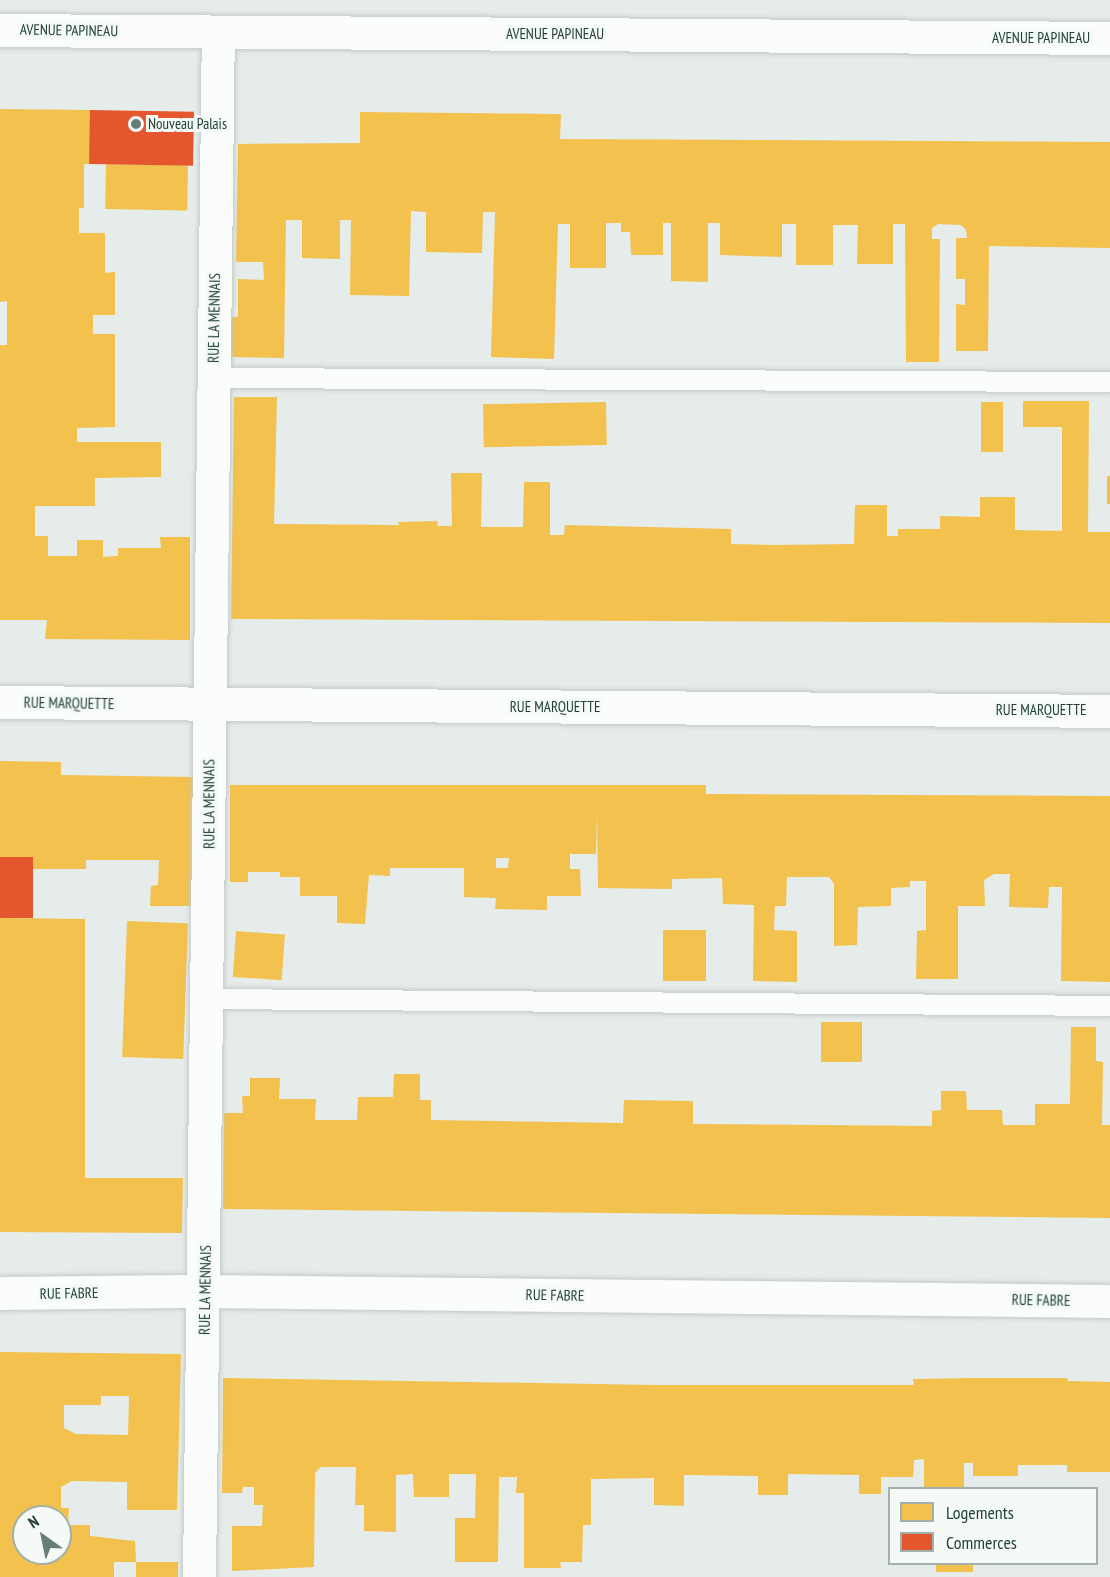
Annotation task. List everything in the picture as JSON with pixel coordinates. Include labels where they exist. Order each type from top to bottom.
[{"type":"street","name":"AVENUE PAPINEAU","points":[[0,30],[1110,38]]},
{"type":"street","name":"RUE LA MENNAIS","points":[[199,1577],[205,1291],[218,32]]},
{"type":"street","name":"RUE MARQUETTE","points":[[0,702],[1110,711]]},
{"type":"street","name":"RUE FABRE","points":[[0,1293],[205,1291],[1110,1301]]},
{"type":"lane","points":[[213,378],[1110,382]]},
{"type":"lane","points":[[207,999],[1110,1006]]},
{"type":"building: Logements","points":[[0,109],[90,110],[90,164],[84,164],[84,208],[79,208],[79,233],[105,233],[105,273],[115,272],[115,315],[93,315],[93,334],[115,334],[115,427],[77,428],[77,442],[161,442],[161,477],[95,478],[95,506],[35,506],[35,536],[48,536],[48,556],[77,556],[77,540],[103,540],[103,557],[118,556],[118,548],[161,548],[160,537],[190,537],[190,640],[45,639],[47,620],[0,620],[0,345],[7,345],[7,301],[0,302]]},
{"type":"building: Logements","points":[[360,112],[561,114],[560,139],[1110,142],[1110,248],[989,246],[988,351],[956,351],[956,304],[965,305],[965,279],[956,279],[956,238],[967,238],[966,230],[961,225],[938,224],[932,228],[932,239],[940,239],[939,362],[906,362],[905,224],[893,224],[893,264],[857,264],[858,225],[833,225],[833,265],[796,265],[796,224],[782,224],[782,257],[720,255],[720,223],[708,223],[708,282],[671,281],[671,223],[663,223],[663,255],[631,255],[630,232],[621,232],[621,223],[606,223],[606,268],[570,268],[570,224],[558,224],[554,359],[491,357],[495,212],[483,212],[482,253],[426,252],[426,212],[411,211],[409,296],[350,295],[351,220],[340,220],[340,259],[302,258],[302,220],[286,220],[284,358],[229,357],[229,317],[238,317],[238,279],[264,280],[263,262],[236,262],[238,144],[360,143]]},
{"type":"building: Logements","points":[[106,164],[188,165],[187,210],[105,209]]},
{"type":"building: Logements","points":[[234,397],[277,397],[274,524],[399,525],[398,522],[438,521],[437,526],[452,526],[451,473],[482,473],[481,527],[523,527],[524,482],[550,482],[550,535],[564,535],[565,525],[731,529],[731,544],[774,545],[854,544],[855,505],[887,505],[887,536],[898,536],[898,529],[940,529],[940,516],[980,517],[980,497],[1015,497],[1015,530],[1062,531],[1062,427],[1023,427],[1023,401],[1089,401],[1088,532],[1110,532],[1110,623],[231,619]]},
{"type":"building: Logements","points":[[606,402],[607,445],[484,447],[483,404]]},
{"type":"building: Logements","points":[[981,402],[1003,402],[1003,452],[981,452]]},
{"type":"building: Logements","points":[[1107,476],[1110,476],[1110,504],[1107,504]]},
{"type":"building: Logements","points":[[0,761],[61,762],[61,775],[194,777],[191,906],[150,906],[151,886],[158,885],[159,860],[86,860],[86,869],[33,869],[33,857],[0,857]]},
{"type":"building: Logements","points":[[230,785],[706,785],[706,794],[1110,796],[1110,982],[1061,981],[1062,887],[1049,887],[1048,908],[1009,907],[1010,874],[994,874],[984,880],[985,906],[958,906],[958,979],[916,979],[917,931],[926,930],[926,881],[910,881],[910,887],[891,888],[891,906],[858,907],[857,945],[834,946],[834,884],[829,877],[787,877],[786,906],[775,906],[774,930],[797,931],[797,982],[753,981],[754,905],[723,904],[722,878],[672,879],[672,889],[598,888],[597,813],[596,854],[570,854],[570,869],[580,869],[581,896],[547,896],[547,910],[495,909],[496,898],[464,897],[464,868],[390,868],[390,876],[369,875],[365,924],[337,923],[337,896],[300,896],[300,877],[280,877],[280,872],[248,872],[248,882],[230,882]],"holes":[[[496,858],[509,858],[508,868],[496,868]]]},
{"type":"building: Logements","points":[[0,918],[85,919],[85,1178],[183,1178],[182,1233],[0,1232]]},
{"type":"building: Logements","points":[[127,921],[188,923],[183,1059],[122,1057]]},
{"type":"building: Logements","points":[[663,930],[706,930],[706,981],[663,981]]},
{"type":"building: Logements","points":[[236,931],[285,934],[282,980],[233,977]]},
{"type":"building: Logements","points":[[821,1022],[862,1022],[862,1062],[821,1062]]},
{"type":"building: Logements","points":[[1071,1027],[1096,1027],[1096,1061],[1103,1062],[1102,1125],[1110,1125],[1110,1218],[223,1209],[224,1113],[243,1113],[242,1096],[250,1096],[250,1078],[280,1078],[279,1099],[316,1099],[315,1120],[357,1120],[358,1097],[393,1097],[394,1074],[420,1074],[420,1100],[431,1100],[431,1120],[623,1123],[624,1100],[693,1101],[693,1124],[932,1126],[932,1111],[941,1110],[941,1091],[966,1091],[967,1110],[1002,1110],[1003,1125],[1035,1125],[1035,1104],[1070,1104]]},
{"type":"building: Logements","points":[[0,1352],[181,1354],[177,1510],[127,1510],[127,1482],[72,1481],[61,1487],[61,1505],[12,1505],[12,1565],[72,1565],[72,1525],[90,1525],[90,1536],[135,1541],[136,1562],[114,1562],[114,1577],[0,1577]],"holes":[[[101,1396],[129,1396],[128,1435],[76,1434],[64,1428],[64,1405],[101,1405]]]},
{"type":"building: Logements","points":[[223,1378],[655,1385],[914,1385],[913,1379],[973,1378],[1067,1378],[1068,1381],[1110,1382],[1110,1472],[1067,1472],[1067,1465],[1018,1465],[1018,1476],[973,1476],[973,1463],[964,1463],[964,1487],[924,1487],[924,1459],[914,1460],[913,1477],[881,1477],[881,1494],[859,1494],[859,1475],[788,1474],[788,1495],[758,1495],[758,1476],[684,1475],[684,1506],[654,1505],[654,1478],[591,1479],[591,1525],[583,1525],[582,1562],[560,1562],[561,1568],[524,1568],[524,1493],[516,1493],[517,1477],[499,1477],[498,1562],[455,1562],[455,1518],[475,1518],[476,1474],[449,1474],[449,1497],[414,1497],[413,1474],[396,1475],[396,1532],[364,1531],[364,1505],[355,1505],[356,1467],[321,1467],[315,1473],[314,1567],[232,1571],[232,1526],[262,1526],[263,1505],[254,1505],[254,1487],[243,1487],[242,1493],[222,1493]]},
{"type":"building: Logements","points":[[136,1562],[178,1562],[178,1577],[136,1577]]},
{"type":"building: Logements","points":[[936,1565],[973,1565],[973,1572],[936,1572]]},
{"type":"building: Commerces","points":[[90,110],[194,112],[193,166],[89,164]]},
{"type":"building: Commerces","points":[[0,857],[33,857],[33,918],[0,918]]},
{"type":"place","name":"Nouveau Palais","points":[[136,124]]}]
